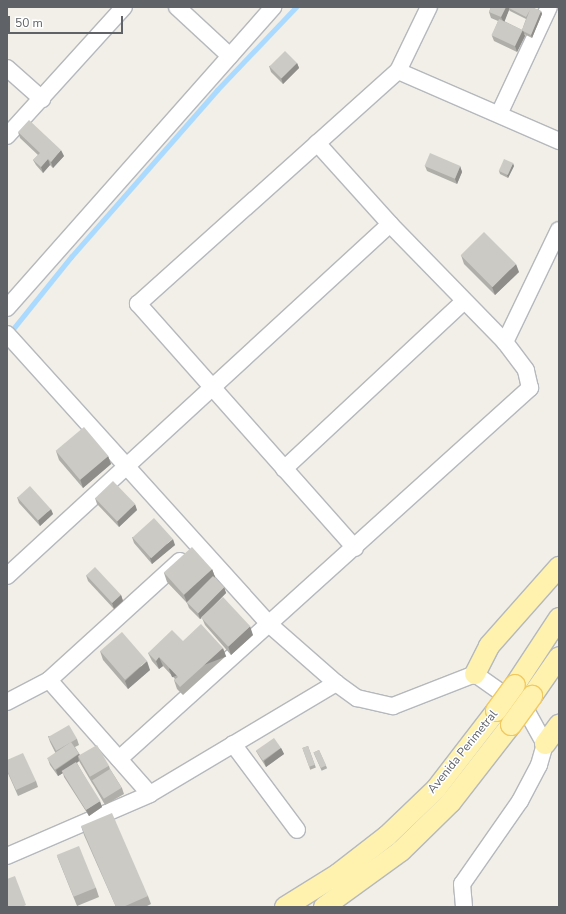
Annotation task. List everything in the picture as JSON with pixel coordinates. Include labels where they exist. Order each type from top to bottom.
[{"type":"main road","points":[[475,674],[489,646],[559,567]]},
{"type":"main road","name":"Avenida Perimetral","points":[[285,907],[338,874],[387,836],[436,789],[515,685],[559,618]]},
{"type":"main road","name":"Avenida Perimetral","points":[[324,907],[401,851],[451,802],[511,725],[559,657]]},
{"type":"main road","points":[[545,744],[559,726]]},
{"type":"street","points":[[7,136],[124,7]]},
{"type":"street","points":[[177,7],[230,56]]},
{"type":"street","points":[[7,308],[273,7]]},
{"type":"street","points":[[355,548],[138,304],[398,71],[429,7]]},
{"type":"street","points":[[500,112],[549,7]]},
{"type":"street","points":[[7,68],[42,99]]},
{"type":"street","points":[[398,71],[500,112],[559,141]]},
{"type":"street","points":[[119,759],[270,625],[530,388],[526,370],[505,342],[464,302],[390,224],[317,143]]},
{"type":"street","points":[[7,576],[125,464],[390,224]]},
{"type":"street","points":[[505,342],[559,230]]},
{"type":"street","points":[[284,469],[464,302]]},
{"type":"street","points":[[11,338],[270,625],[336,683],[357,698],[393,706],[475,674],[526,710],[545,744],[539,765],[520,801],[462,884],[464,907]]},
{"type":"street","points":[[7,702],[49,680],[198,545]]},
{"type":"street","points":[[49,680],[150,794]]},
{"type":"street","points":[[7,856],[150,794],[336,683]]},
{"type":"street","points":[[233,744],[296,830]]},
{"type":"building","points":[[491,7],[506,7],[501,17],[489,12]]},
{"type":"building","points":[[509,7],[531,7],[541,11],[531,35],[522,30],[530,10],[526,17]]},
{"type":"building","points":[[499,19],[523,30],[515,46],[491,35]]},
{"type":"building","points":[[285,51],[297,63],[281,79],[269,67]]},
{"type":"building","points":[[29,120],[61,150],[51,162],[48,159],[41,167],[33,160],[40,153],[18,132]]},
{"type":"building","points":[[430,153],[460,166],[455,179],[425,166]]},
{"type":"building","points":[[504,159],[513,163],[508,175],[499,171]]},
{"type":"building","points":[[484,232],[516,264],[492,287],[461,255]]},
{"type":"building","points":[[84,427],[108,456],[80,480],[56,451]]},
{"type":"building","points":[[113,481],[135,504],[117,521],[95,498]]},
{"type":"building","points":[[30,486],[51,509],[38,520],[17,497]]},
{"type":"building","points":[[154,518],[173,539],[151,558],[132,537]]},
{"type":"building","points":[[192,547],[212,569],[184,595],[164,572]]},
{"type":"building","points":[[95,567],[121,595],[112,603],[86,575]]},
{"type":"building","points":[[213,576],[224,587],[198,613],[187,602]]},
{"type":"building","points":[[223,597],[250,626],[228,647],[201,617]]},
{"type":"building","points":[[201,624],[223,648],[180,687],[174,680],[178,677],[159,657],[156,661],[148,653],[172,630],[183,641]]},
{"type":"building","points":[[122,632],[147,661],[125,680],[100,651]]},
{"type":"building","points":[[69,725],[77,739],[56,751],[48,737]]},
{"type":"building","points":[[274,738],[281,748],[263,760],[256,751]]},
{"type":"building","points":[[71,742],[79,754],[55,770],[47,758]]},
{"type":"building","points":[[97,745],[109,766],[90,777],[78,756]]},
{"type":"building","points":[[308,746],[315,765],[309,767],[302,748]]},
{"type":"building","points":[[319,750],[326,765],[321,768],[314,753]]},
{"type":"building","points":[[23,753],[36,781],[16,790],[7,770],[7,760]]},
{"type":"building","points":[[76,762],[100,801],[86,810],[62,771]]},
{"type":"building","points":[[110,769],[122,788],[104,799],[92,780]]},
{"type":"building","points":[[112,813],[148,896],[123,907],[116,907],[81,826]]},
{"type":"building","points":[[79,846],[96,888],[74,897],[57,855]]},
{"type":"building","points":[[15,876],[26,905],[22,907],[7,907],[7,879]]},
{"type":"waterway","points":[[9,334],[71,257],[217,90],[296,7]]}]
